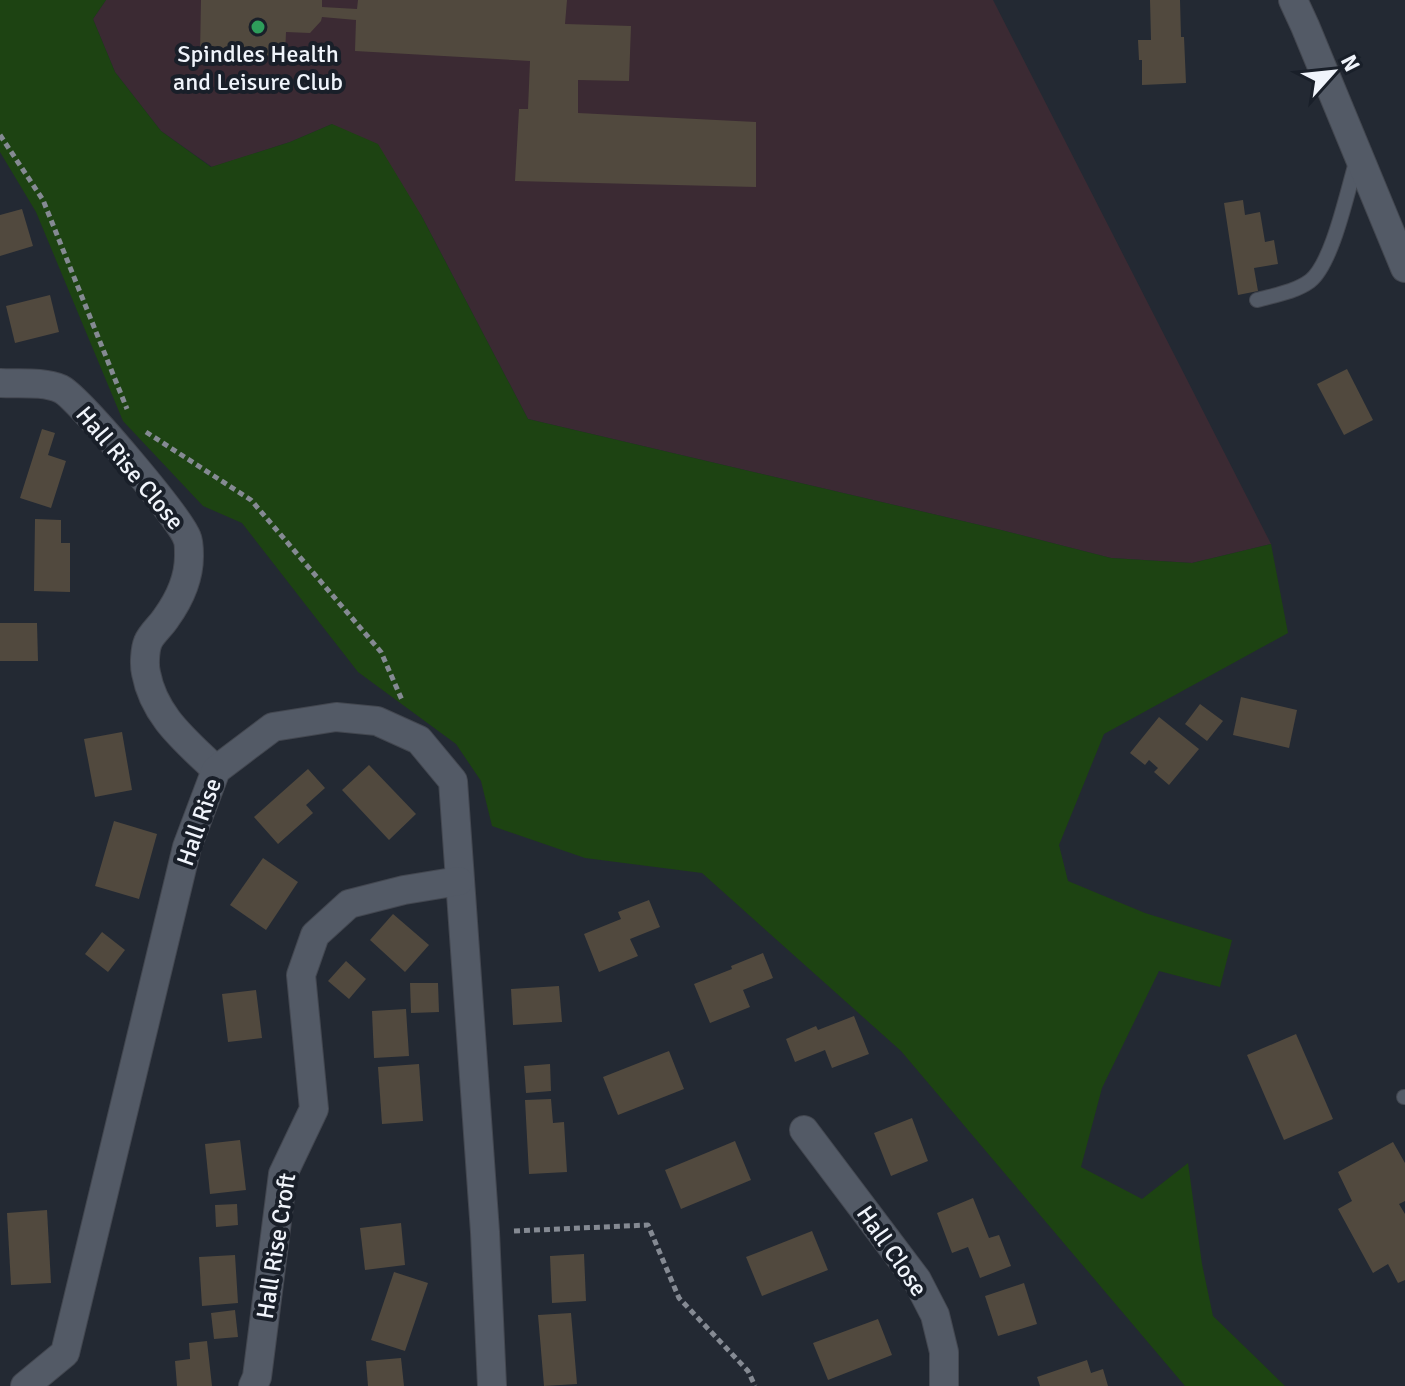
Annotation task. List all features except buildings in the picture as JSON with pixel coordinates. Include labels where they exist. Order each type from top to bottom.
[{"type":"street","points":[[1293,0],[1405,268]]},
{"type":"street","name":"Hall Rise Close","points":[[0,383],[62,389],[115,445],[187,537],[189,557],[186,582],[168,615],[147,643],[145,670],[155,701],[169,725],[216,770]]},
{"type":"street","name":"Hall Rise","points":[[25,1386],[65,1353],[187,847],[216,770],[273,727],[336,717],[377,721],[419,740],[453,781],[485,1232],[492,1386]]},
{"type":"street","name":"Hall Rise Croft","points":[[253,1386],[257,1377],[283,1174],[314,1109],[301,975],[315,935],[349,904],[404,890],[459,881]]},
{"type":"street","name":"Hall Close","points":[[804,1130],[917,1280],[935,1315],[944,1352],[944,1386]]},
{"type":"lane","points":[[1257,300],[1298,288],[1313,279],[1329,251],[1358,155]]},
{"type":"path","points":[[0,135],[43,200],[125,408],[134,417]]},
{"type":"path","points":[[142,426],[150,436],[251,500],[381,652],[419,740]]},
{"type":"path","points":[[485,1232],[648,1225],[679,1298],[748,1371],[755,1386]]},
{"type":"shaded area","points":[[106,0],[993,0],[1271,544],[1192,563],[1111,558],[528,419],[421,215],[332,124],[290,142],[212,167],[161,131],[115,72],[93,19]]},
{"type":"green space","points":[[0,0],[106,0],[93,19],[115,72],[161,131],[211,167],[290,142],[332,124],[378,144],[421,215],[528,419],[1111,558],[1192,563],[1271,544],[1288,633],[1104,734],[1059,845],[1068,881],[1145,913],[1232,940],[1220,987],[1159,971],[1102,1088],[1081,1167],[1142,1199],[1188,1163],[1202,1264],[1213,1316],[1285,1386],[1185,1386],[901,1051],[702,873],[585,858],[492,826],[481,781],[456,744],[358,672],[242,523],[203,506],[123,421],[36,212],[0,152]]},
{"type":"place","name":"Spindles Health and Leisure Club","points":[[258,27]]}]
